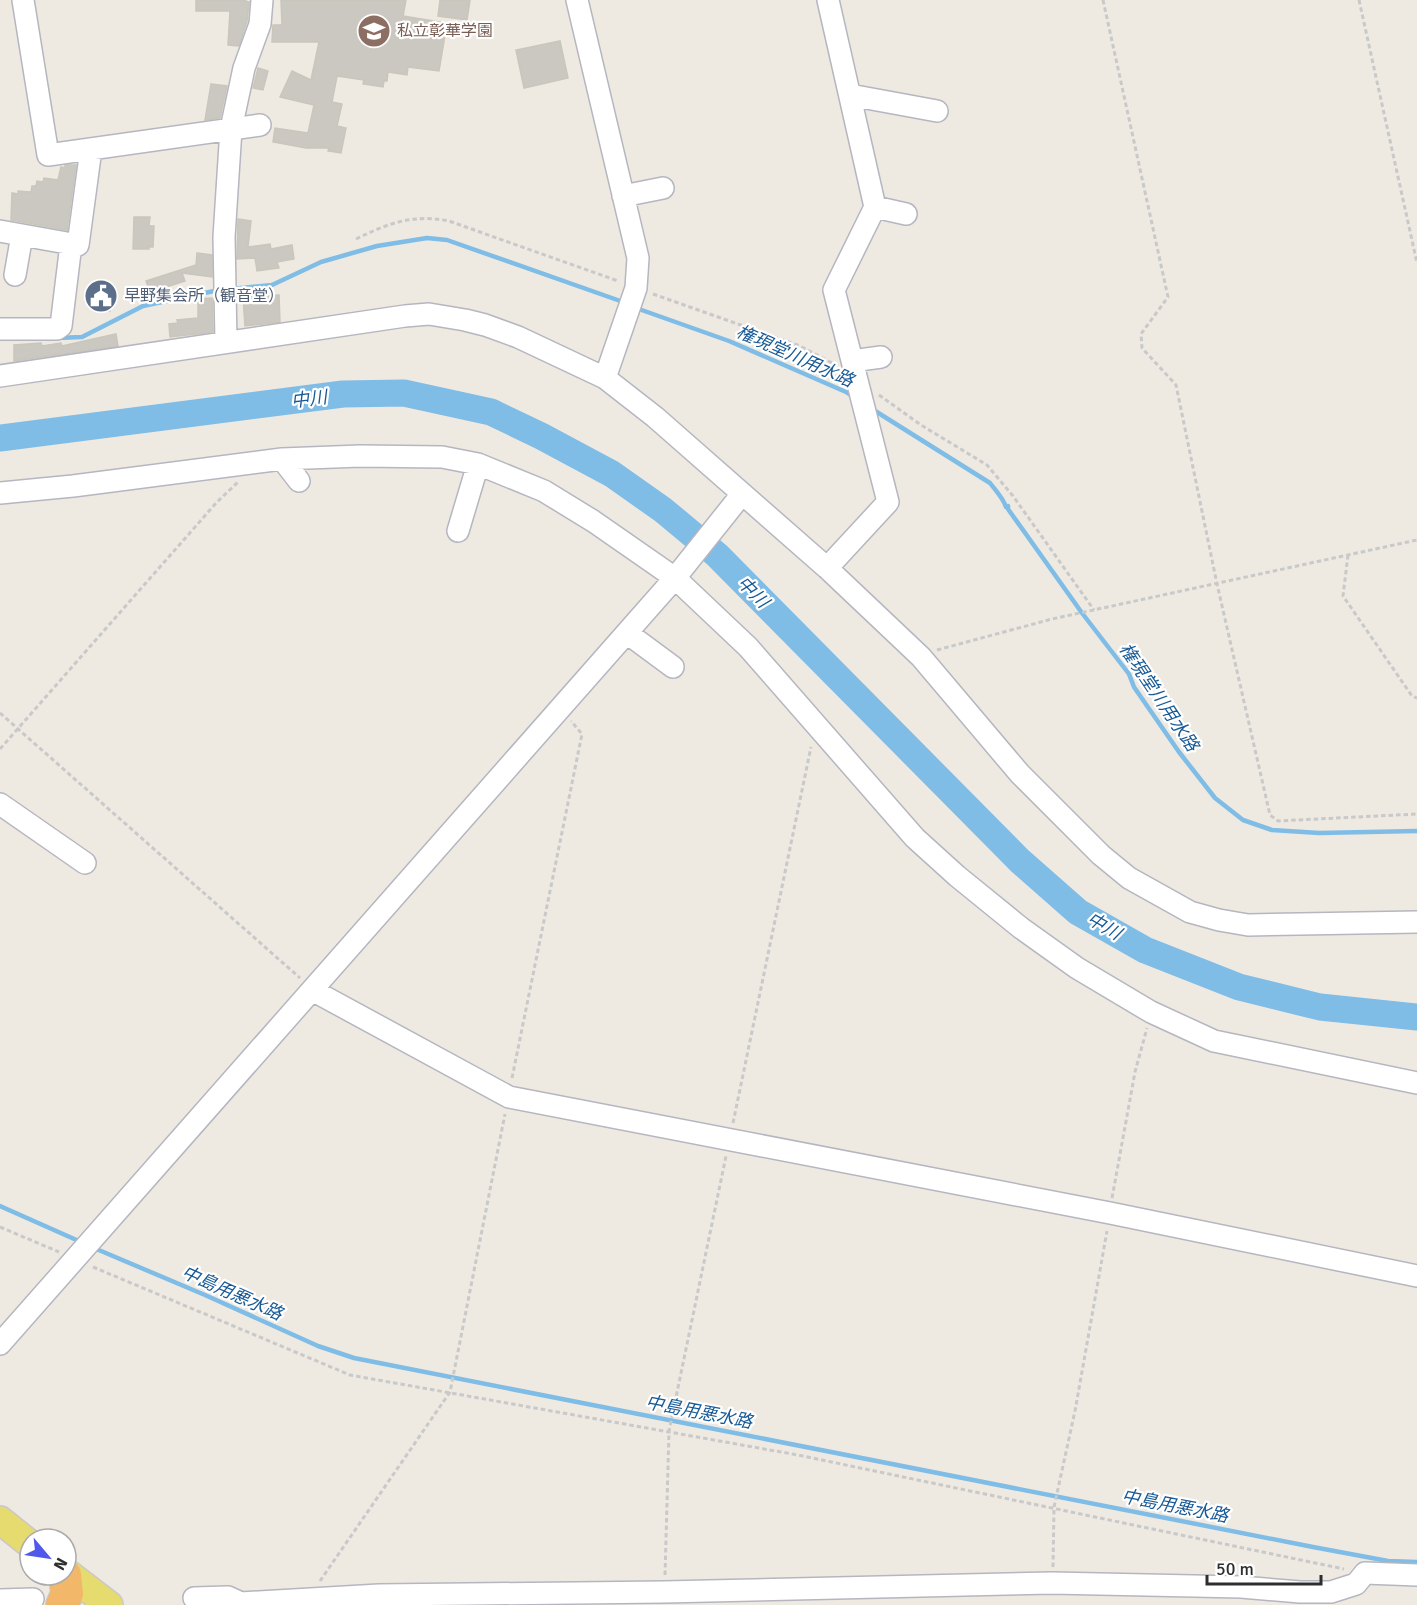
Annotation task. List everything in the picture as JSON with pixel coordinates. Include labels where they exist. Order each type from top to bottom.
[{"type":"highway","points":[[47,1602],[67,1594],[67,1587]]},
{"type":"main road","points":[[0,1520],[18,1534]]},
{"type":"main road","points":[[78,1582],[110,1605]]},
{"type":"street","points":[[23,0],[48,155],[260,125]]},
{"type":"street","points":[[226,342],[224,237],[231,129],[244,68],[260,24],[262,0]]},
{"type":"street","points":[[827,568],[888,502],[834,290],[875,207],[828,0]]},
{"type":"street","points":[[580,1],[638,258],[636,288],[626,349],[604,378]]},
{"type":"street","points":[[850,95],[938,111]]},
{"type":"street","points":[[0,231],[78,245],[91,149]]},
{"type":"street","points":[[623,196],[663,188]]},
{"type":"street","points":[[875,207],[906,214]]},
{"type":"street","points":[[15,275],[22,235]]},
{"type":"street","points":[[0,329],[57,329],[61,326],[71,244]]},
{"type":"street","points":[[0,376],[429,314],[485,325],[518,337],[604,378],[655,417],[739,499],[827,568],[921,657],[1020,774],[1101,855],[1129,878],[1190,912],[1248,925],[1417,922]]},
{"type":"street","points":[[854,370],[881,357]]},
{"type":"street","points":[[0,493],[73,486],[261,461],[360,456],[442,457],[478,464],[544,491],[679,573],[748,647],[915,838],[1021,928],[1077,968],[1151,1011],[1215,1041],[1417,1083]]},
{"type":"street","points":[[282,459],[299,481]]},
{"type":"street","points":[[458,531],[478,464]]},
{"type":"street","points":[[0,1344],[627,633],[739,499]]},
{"type":"street","points":[[627,633],[673,667]]},
{"type":"street","points":[[0,804],[85,863]]},
{"type":"street","points":[[312,990],[508,1096],[1110,1213],[1417,1276]]},
{"type":"street","points":[[194,1598],[228,1597],[241,1603],[267,1604],[308,1598],[1052,1583],[1241,1587],[1301,1599],[1356,1584],[1365,1574],[1417,1575]]},
{"type":"street","points":[[0,1600],[47,1602]]},
{"type":"path","points":[[1103,0],[1168,297],[1141,334],[1142,348],[1176,385],[1217,584],[1270,815],[1278,821],[1417,814]]},
{"type":"path","points":[[1359,0],[1417,263]]},
{"type":"path","points":[[356,239],[384,225],[410,218],[431,217],[449,221],[800,346],[834,364],[854,370],[921,425],[987,465],[1013,496],[1095,610]]},
{"type":"path","points":[[0,749],[217,502],[261,461]]},
{"type":"path","points":[[921,657],[941,648],[1095,610],[1417,540]]},
{"type":"path","points":[[1348,555],[1343,596],[1412,696],[1417,698]]},
{"type":"path","points":[[308,1598],[450,1392],[582,734],[560,709]]},
{"type":"path","points":[[0,713],[312,990]]},
{"type":"path","points":[[1052,1583],[1054,1507],[1075,1411],[1135,1072],[1151,1011]]},
{"type":"path","points":[[0,1227],[350,1375],[798,1455],[1365,1574]]},
{"type":"building","points":[[196,0],[249,2],[247,21],[239,46],[228,45],[230,11],[196,11]]},
{"type":"building","points":[[281,0],[406,0],[403,16],[447,23],[439,71],[408,67],[407,75],[388,72],[387,81],[384,81],[383,87],[363,84],[364,80],[337,76],[332,102],[342,104],[337,126],[346,128],[341,153],[328,151],[329,148],[306,148],[273,142],[275,128],[308,133],[314,105],[280,97],[292,71],[311,80],[319,42],[272,42],[273,25],[282,25]]},
{"type":"building","points":[[440,0],[470,0],[467,20],[438,16]]},
{"type":"building","points":[[560,41],[568,78],[524,88],[516,50]]},
{"type":"building","points":[[258,68],[268,71],[263,90],[253,88]]},
{"type":"building","points":[[211,84],[227,86],[220,118],[205,120]]},
{"type":"building","points":[[65,165],[76,165],[67,230],[11,220],[12,193],[31,192],[32,186],[36,186],[37,181],[43,182],[44,178],[58,180],[61,167],[65,168]]},
{"type":"building","points":[[134,217],[150,217],[149,226],[154,226],[153,247],[133,249]]},
{"type":"building","points":[[238,219],[251,221],[248,247],[270,244],[271,249],[292,245],[294,259],[277,262],[279,268],[257,271],[255,258],[237,259]]},
{"type":"building","points":[[197,253],[212,255],[212,277],[182,273],[185,281],[150,292],[146,281],[196,265]]},
{"type":"building","points":[[95,286],[107,286],[110,311],[95,311]]},
{"type":"building","points":[[279,295],[280,322],[245,326],[243,297]]},
{"type":"building","points":[[212,298],[213,332],[170,337],[169,324],[178,323],[177,320],[198,318],[198,299]]},
{"type":"building","points":[[116,334],[118,346],[14,361],[14,345],[41,343],[42,346],[61,343],[62,346]]},
{"type":"waterway","name":"権現堂川用水路","points":[[231,289],[272,285],[321,262],[377,246],[427,238],[447,240],[626,303]]},
{"type":"waterway","name":"権現堂川用水路","points":[[57,338],[82,337],[143,306],[219,290]]},
{"type":"waterway","name":"権現堂川用水路","points":[[636,308],[729,341],[855,398]]},
{"type":"waterway","name":"中川","points":[[0,438],[343,394],[404,393],[491,412],[612,474],[663,510],[717,555],[1020,861],[1078,912],[1145,950],[1239,987],[1320,1007],[1417,1017]]},
{"type":"waterway","name":"権現堂川用水路","points":[[872,409],[990,483],[1082,613],[1129,674],[1134,687],[1179,752],[1215,798],[1243,820],[1272,830],[1319,833],[1417,831]]},
{"type":"waterway","name":"中島用悪水路","points":[[0,1206],[81,1242]]},
{"type":"waterway","name":"中島用悪水路","points":[[94,1248],[318,1346],[354,1358],[1313,1547],[1388,1561],[1417,1562]]},
{"type":"place","name":"私立彰華学園","points":[[374,31]]},
{"type":"place","name":"早野集会所（観音堂）","points":[[101,296]]}]
